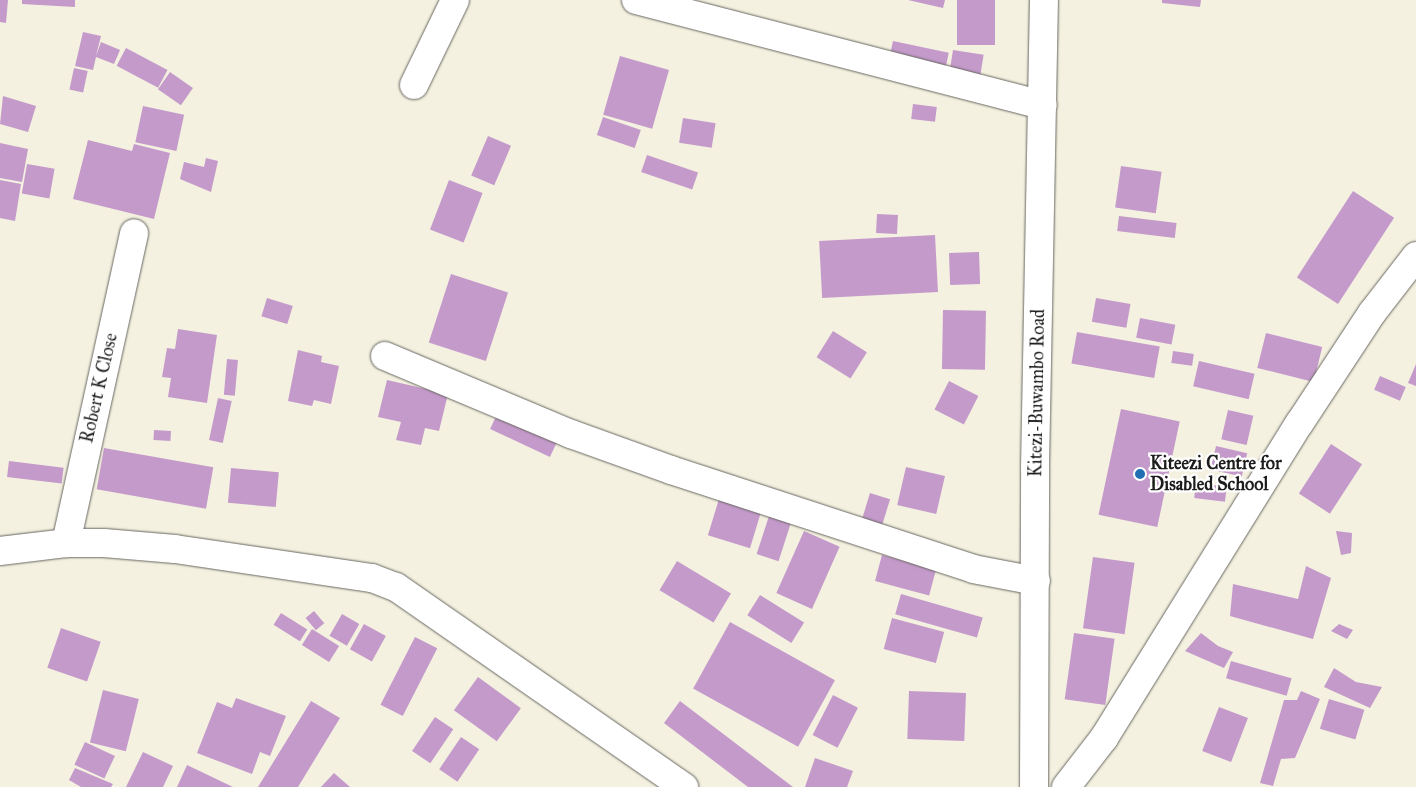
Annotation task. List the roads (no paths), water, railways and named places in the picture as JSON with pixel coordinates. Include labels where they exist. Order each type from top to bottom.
[{"type":"street","points":[[414,84],[455,0]]},
{"type":"street","points":[[636,0],[1043,105]]},
{"type":"street","name":"Kitezi-Buwambo Road","points":[[1034,787],[1035,467],[1044,0]]},
{"type":"street","name":"Robert K Close","points":[[66,543],[134,233]]},
{"type":"street","points":[[1066,787],[1104,738],[1298,424],[1412,266]]},
{"type":"street","points":[[385,356],[571,434],[671,470],[973,569],[1036,581]]},
{"type":"street","points":[[0,551],[66,543],[104,543],[175,550],[351,575],[396,587],[684,787]]},
{"type":"place","name":"Kiteezi Centre for Disabled School","points":[[1140,474]]}]
